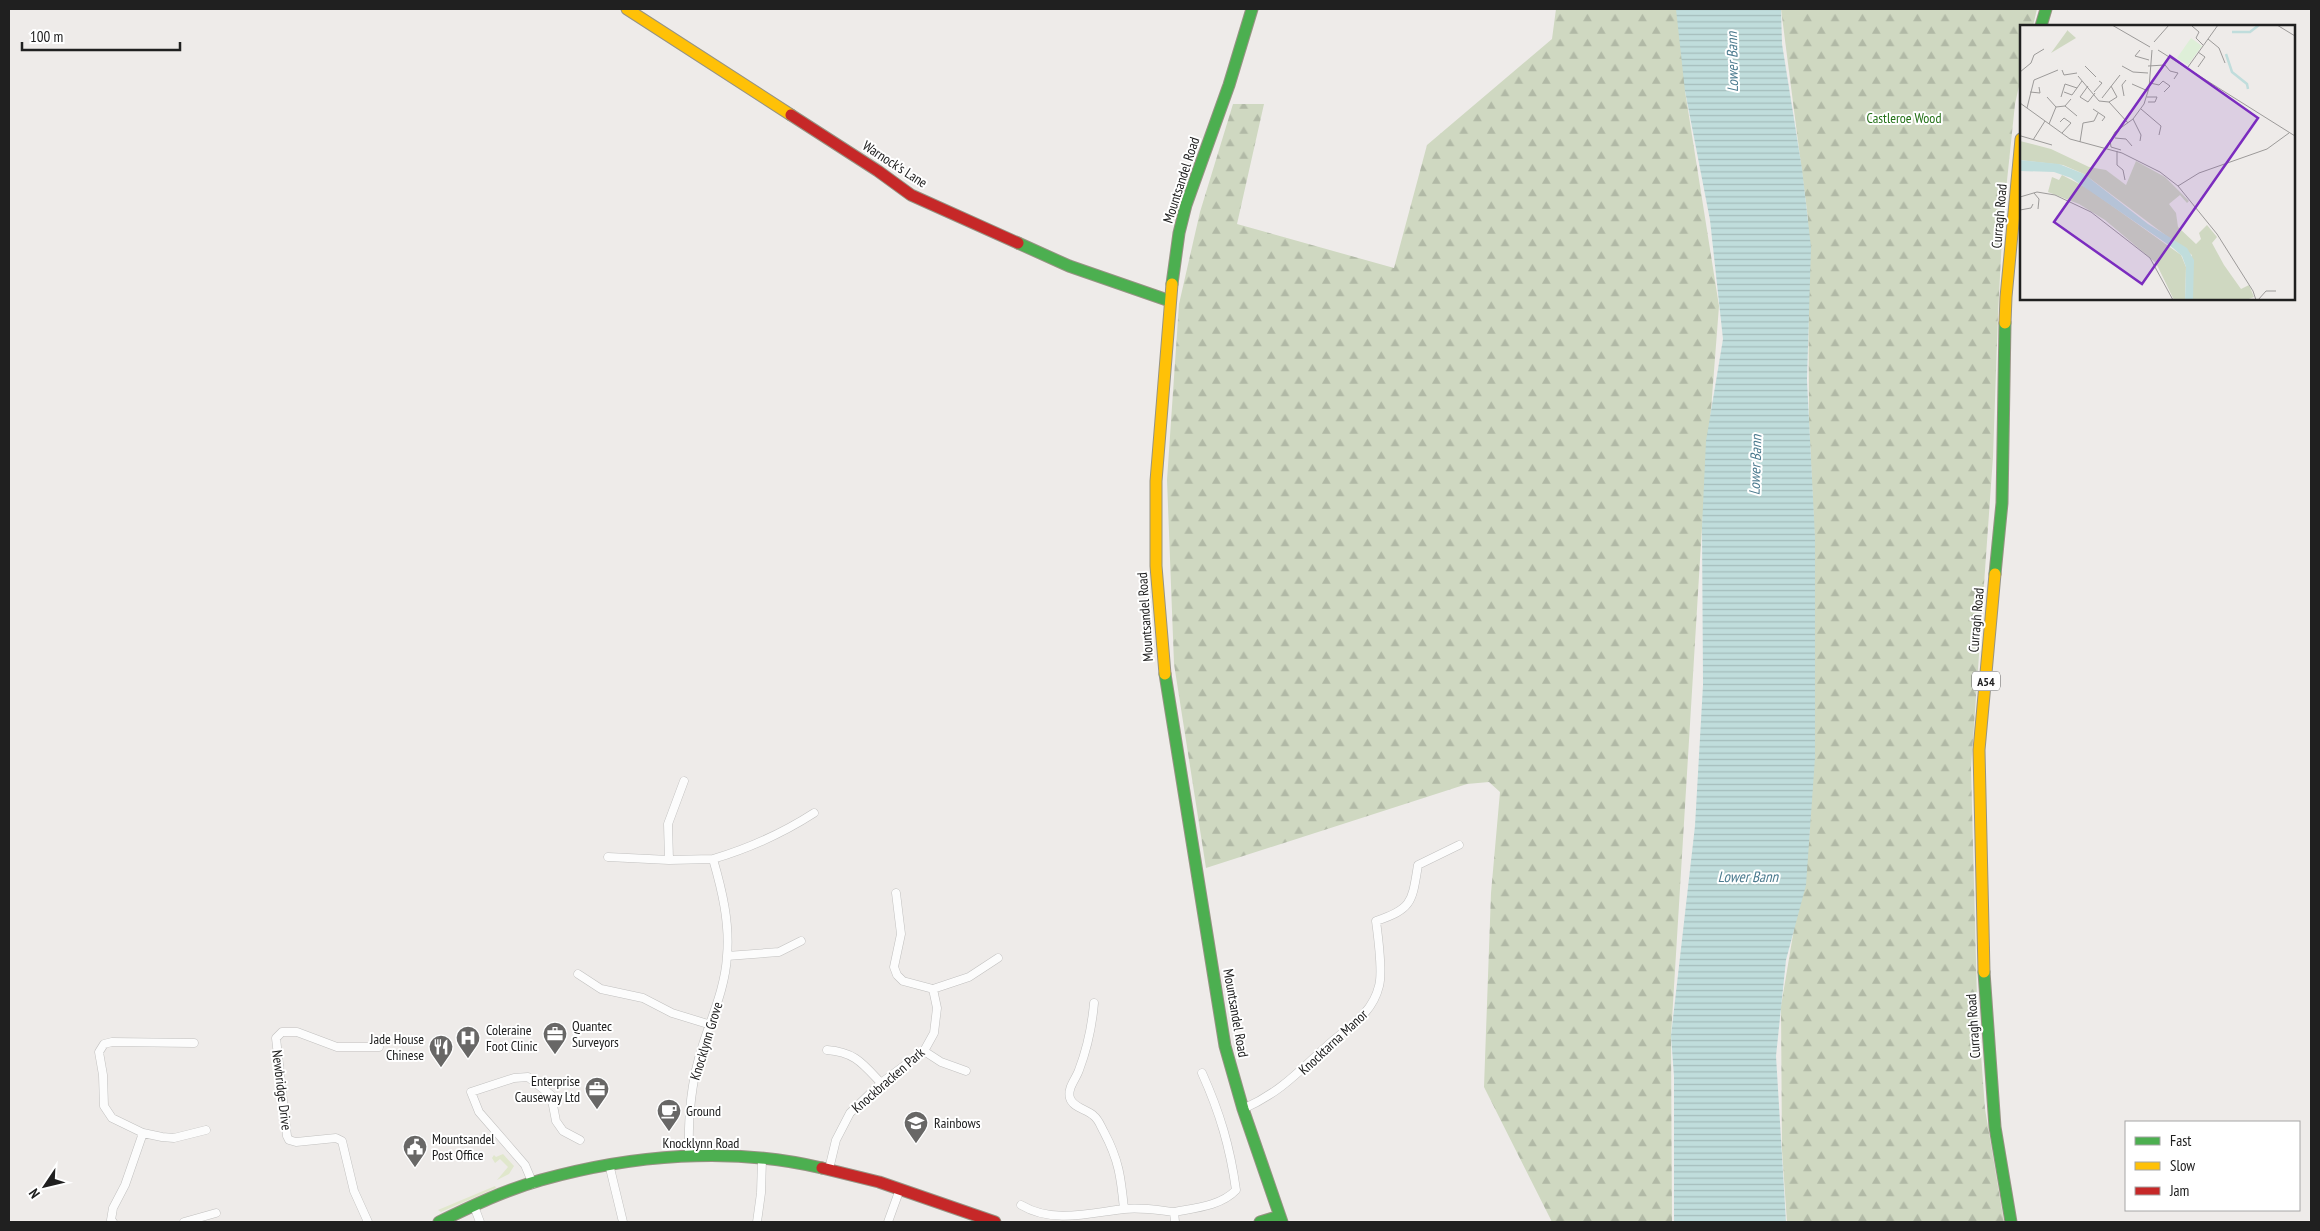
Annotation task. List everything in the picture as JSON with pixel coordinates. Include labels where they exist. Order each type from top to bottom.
[{"type":"street","name":"Warnock's Lane","points":[[627,9],[862,160],[911,196],[1069,266],[1170,301]]},
{"type":"street","name":"Mountsandel Road","points":[[1252,9],[1229,85],[1186,205],[1179,233],[1170,301],[1156,481],[1156,566],[1164,672],[1225,1046],[1243,1109],[1281,1219]]},
{"type":"street","points":[[2042,25],[2046,9]]},
{"type":"street","name":"Curragh Road","points":[[2011,1222],[1995,1127],[1982,954],[1979,750],[2002,503],[2006,297],[2020,150]]},
{"type":"street","points":[[669,860],[668,824],[684,781]]},
{"type":"street","points":[[608,858],[714,859],[781,833],[814,813]]},
{"type":"street","name":"Knocktarna Manor","points":[[1243,1109],[1274,1093],[1290,1082],[1332,1042],[1356,1024],[1369,1009],[1380,985],[1376,921],[1397,914],[1412,898],[1418,865],[1459,845]]},
{"type":"street","name":"Knocklynn Grove","points":[[689,1156],[690,1112],[694,1076],[720,994],[727,956],[725,904],[714,859]]},
{"type":"street","points":[[896,893],[901,934],[894,967],[897,975],[903,981],[933,989],[969,977],[998,958]]},
{"type":"street","points":[[727,956],[779,952],[801,941]]},
{"type":"street","points":[[578,974],[601,989],[643,998],[672,1013],[711,1024]]},
{"type":"street","name":"Knockbracken Park","points":[[829,1169],[842,1124],[850,1113],[882,1083],[924,1051],[934,1033],[937,1008],[933,989]]},
{"type":"street","points":[[1094,1003],[1092,1026],[1079,1070],[1069,1089],[1069,1097],[1073,1104],[1093,1115],[1098,1120],[1111,1146],[1120,1170],[1124,1209]]},
{"type":"street","name":"Newbridge Drive","points":[[368,1222],[356,1197],[342,1141],[336,1138],[296,1142],[289,1140],[276,1038],[282,1032],[296,1032],[337,1047],[379,1047]]},
{"type":"street","points":[[194,1043],[112,1042],[101,1047],[103,1100],[106,1111],[112,1118],[143,1134],[174,1138],[206,1130]]},
{"type":"street","points":[[826,1050],[842,1051],[857,1058],[882,1083]]},
{"type":"street","points":[[924,1051],[941,1062],[966,1071]]},
{"type":"street","points":[[1021,1205],[1044,1214],[1085,1216],[1124,1209],[1152,1209],[1174,1212],[1210,1205],[1230,1197],[1236,1190],[1231,1152],[1223,1122],[1202,1073]]},
{"type":"street","points":[[533,1184],[525,1165],[479,1112],[471,1092],[514,1078],[528,1077],[550,1095],[556,1121],[563,1131],[580,1140]]},
{"type":"street","points":[[113,1222],[111,1220],[113,1208],[128,1178],[143,1134]]},
{"type":"street","name":"Knocklynn Road","points":[[439,1222],[474,1206],[533,1184],[609,1164],[689,1156],[762,1159],[829,1169],[900,1189],[995,1222]]},
{"type":"street","points":[[757,1222],[762,1193],[762,1159]]},
{"type":"street","points":[[609,1164],[623,1222]]},
{"type":"street","points":[[888,1222],[900,1189]]},
{"type":"street","points":[[474,1206],[480,1222]]},
{"type":"street","points":[[1174,1212],[1175,1222]]},
{"type":"street","points":[[184,1222],[216,1213]]},
{"type":"street","points":[[1260,1222],[1281,1219]]},
{"type":"green space","points":[[1556,9],[1685,9],[1685,91],[1719,306],[1702,527],[1671,1036],[1672,1222],[1552,1222],[1484,1087],[1491,893],[1500,792],[1489,782],[1467,784],[1206,868],[1174,664],[1167,480],[1179,304],[1200,212],[1233,104],[1264,104],[1237,224],[1394,268],[1427,145],[1552,39]]},
{"type":"green space","name":"Castleroe Wood","points":[[1781,9],[2037,9],[2033,25],[2020,25],[2020,82],[2015,104],[2003,219],[1993,457],[1971,768],[1977,1000],[1985,1109],[2004,1222],[1787,1222],[1782,1150],[1781,1006],[1809,840],[1815,691],[1815,547],[1809,421],[1808,219]]},
{"type":"green space","points":[[503,1154],[514,1166],[509,1174],[497,1180],[508,1167],[500,1159],[495,1163],[492,1158],[494,1155],[496,1157]]},
{"type":"green space","points":[[495,1186],[496,1188],[441,1212],[438,1210]]},
{"type":"water","name":"Lower Bann","points":[[1676,9],[1781,9],[1782,44],[1802,169],[1811,247],[1807,380],[1815,537],[1815,758],[1806,885],[1786,960],[1776,1056],[1786,1222],[1674,1222],[1674,1076],[1671,1036],[1695,826],[1703,685],[1702,527],[1706,441],[1723,339],[1710,220],[1685,91]]},
{"type":"traffic: fast","points":[[1172,284],[1179,233],[1186,205],[1229,85],[1252,9]]},
{"type":"traffic: fast","points":[[2041,25],[2046,9]]},
{"type":"traffic: fast","points":[[1018,243],[1069,266],[1170,301]]},
{"type":"traffic: fast","points":[[1995,574],[2002,503],[2005,323]]},
{"type":"traffic: fast","points":[[1165,674],[1225,1046],[1243,1109],[1282,1222]]},
{"type":"traffic: fast","points":[[1984,972],[1995,1127],[2011,1222]]},
{"type":"traffic: fast","points":[[439,1222],[489,1199],[541,1180],[575,1171],[645,1159],[681,1156],[752,1157],[822,1168]]},
{"type":"traffic: fast","points":[[1260,1222],[1280,1216]]},
{"type":"traffic: slow","points":[[627,9],[791,115]]},
{"type":"traffic: slow","points":[[2005,323],[2020,150]]},
{"type":"traffic: slow","points":[[1165,674],[1156,566],[1156,481],[1172,284]]},
{"type":"traffic: slow","points":[[1984,972],[1979,750],[1995,574]]},
{"type":"traffic: jam","points":[[791,115],[878,171],[911,195],[1018,243]]},
{"type":"traffic: jam","points":[[822,1168],[879,1182],[995,1222]]},
{"type":"place","name":"Quantec Surveyors","points":[[555,1055]]},
{"type":"place","name":"Coleraine Foot Clinic","points":[[468,1059]]},
{"type":"place","name":"Jade House Chinese","points":[[441,1068]]},
{"type":"place","name":"Enterprise Causeway Ltd","points":[[597,1110]]},
{"type":"place","name":"Ground","points":[[669,1132]]},
{"type":"place","name":"Rainbows","points":[[916,1144]]},
{"type":"place","name":"Mountsandel Post Office","points":[[415,1168]]}]
